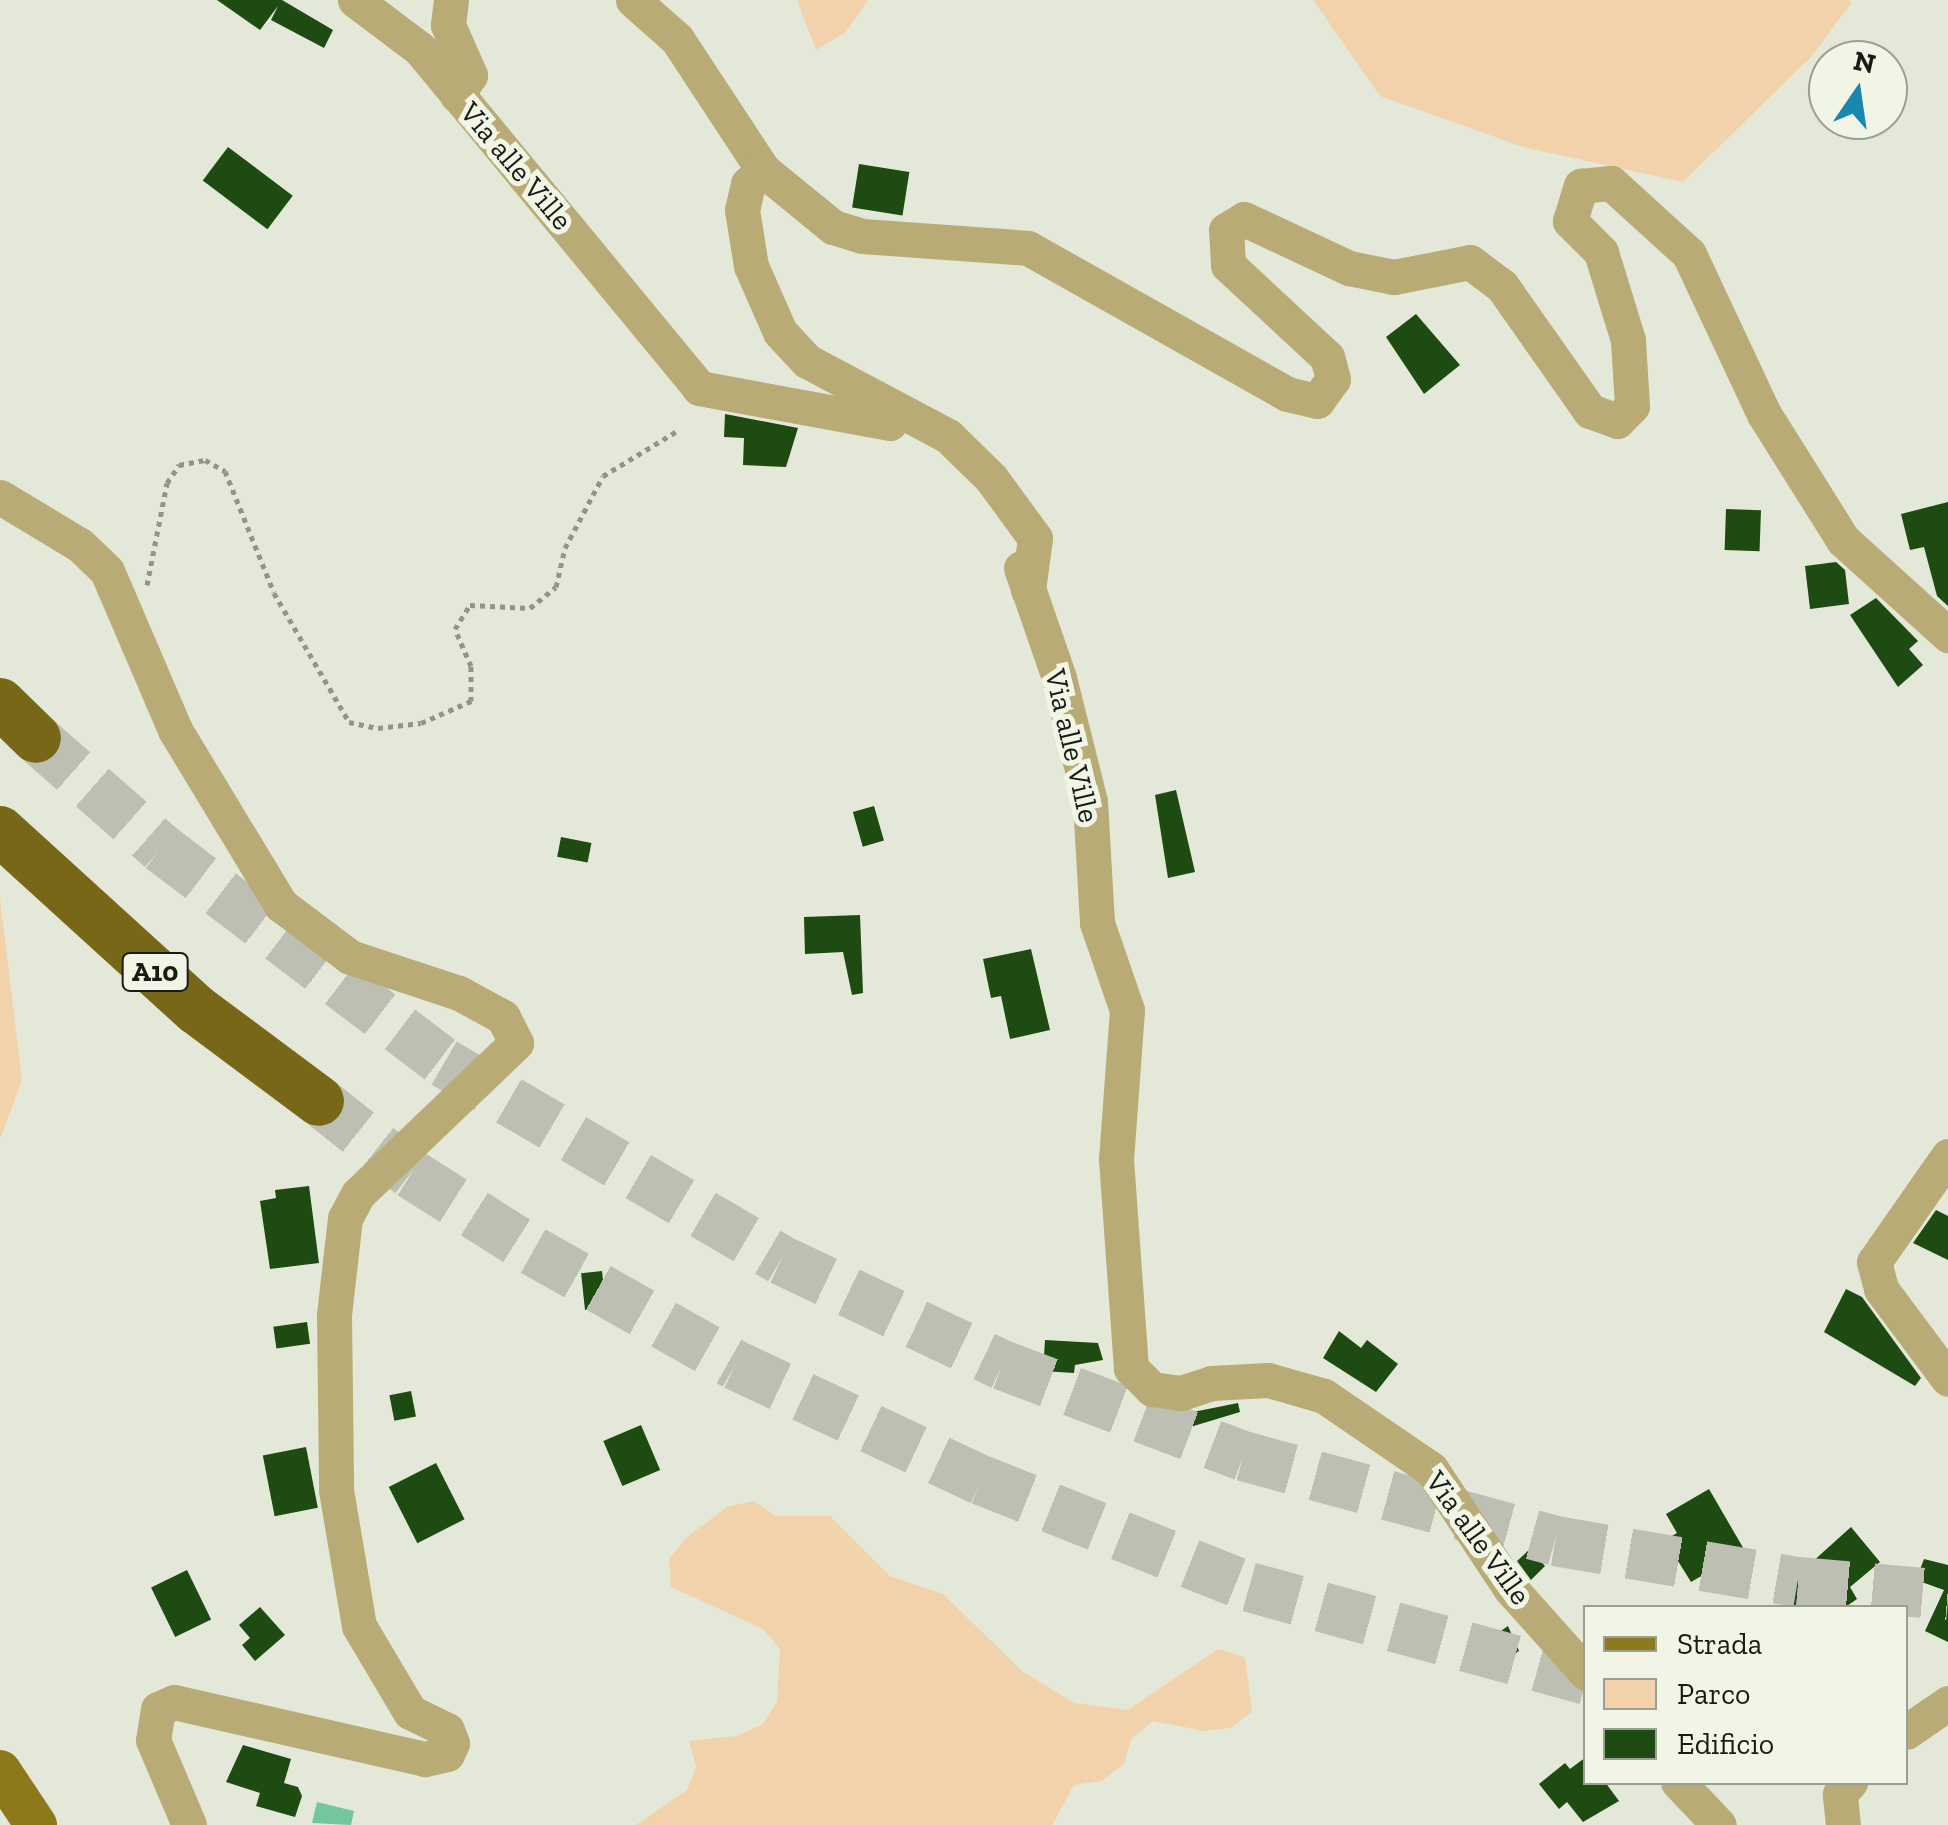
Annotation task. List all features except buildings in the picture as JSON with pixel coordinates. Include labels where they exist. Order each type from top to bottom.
[{"type":"highway","points":[[0,703],[36,738]]},
{"type":"highway","name":"A10","points":[[0,830],[197,1010],[319,1102]]},
{"type":"main road","points":[[0,1771],[36,1825]]},
{"type":"street","name":"Via alle Ville","points":[[355,0],[420,49],[700,388],[896,424],[960,469],[1008,533],[1090,801],[1096,923],[1127,1010],[1116,1159],[1131,1368],[1152,1389],[1180,1393],[1210,1382],[1268,1380],[1324,1396],[1431,1468],[1510,1588],[1583,1670]]},
{"type":"street","points":[[451,0],[448,25],[470,75],[458,95]]},
{"type":"street","points":[[633,0],[677,39],[762,170],[833,227],[862,236],[1028,248],[1287,394],[1317,402],[1334,378],[1327,357],[1228,266],[1226,230],[1244,219],[1349,268],[1394,278],[1470,262],[1502,286],[1590,411],[1617,421],[1632,406],[1628,340],[1601,252],[1570,221],[1582,186],[1610,182],[1689,254],[1764,414],[1843,540],[1948,635]]},
{"type":"street","points":[[762,170],[748,184],[742,210],[751,266],[780,332],[807,361],[948,436],[992,478],[1035,538],[1028,590]]},
{"type":"street","points":[[0,497],[80,546],[107,571],[175,730],[281,905],[350,957],[459,993],[502,1017],[516,1042],[358,1194],[345,1218],[334,1315],[336,1490],[359,1626],[410,1712],[446,1730],[452,1743],[448,1754],[425,1758],[174,1702],[158,1710],[153,1740],[189,1825]]},
{"type":"street","points":[[1948,1156],[1874,1262],[1881,1288],[1948,1380]]},
{"type":"street","points":[[1908,1731],[1948,1704]]},
{"type":"street","points":[[1681,1785],[1719,1825]]},
{"type":"street","points":[[1843,1825],[1840,1794],[1848,1785]]},
{"type":"path","points":[[142,647],[150,562],[167,484],[179,465],[205,460],[224,471],[274,593],[348,722],[378,728],[453,713],[472,701],[471,666],[455,629],[470,604],[530,608],[556,587],[565,548],[603,476],[677,431]]},
{"type":"green space","points":[[797,0],[868,0],[846,32],[816,50]]},
{"type":"green space","points":[[1313,0],[1852,2],[1824,40],[1808,40],[1808,60],[1683,182],[1523,147],[1380,96]]},
{"type":"green space","points":[[0,898],[22,1080],[0,1139]]},
{"type":"green space","points":[[754,1501],[775,1516],[830,1516],[890,1576],[943,1594],[1022,1671],[1074,1703],[1128,1710],[1218,1649],[1245,1657],[1252,1712],[1230,1728],[1205,1731],[1153,1721],[1131,1739],[1124,1764],[1102,1781],[1074,1785],[1052,1825],[636,1825],[687,1790],[696,1767],[689,1741],[737,1736],[763,1724],[777,1702],[780,1649],[763,1629],[671,1587],[669,1559],[686,1538],[727,1507]]},
{"type":"shaded area","points":[[317,1802],[354,1811],[351,1825],[312,1823]]},
{"type":"tunnel","points":[[36,738],[161,848],[444,1063],[781,1260],[1002,1365],[1243,1456],[1555,1541],[1798,1582],[1948,1595]]},
{"type":"tunnel","points":[[319,1101],[411,1174],[533,1251],[735,1365],[981,1480],[1249,1587],[1583,1679]]}]
